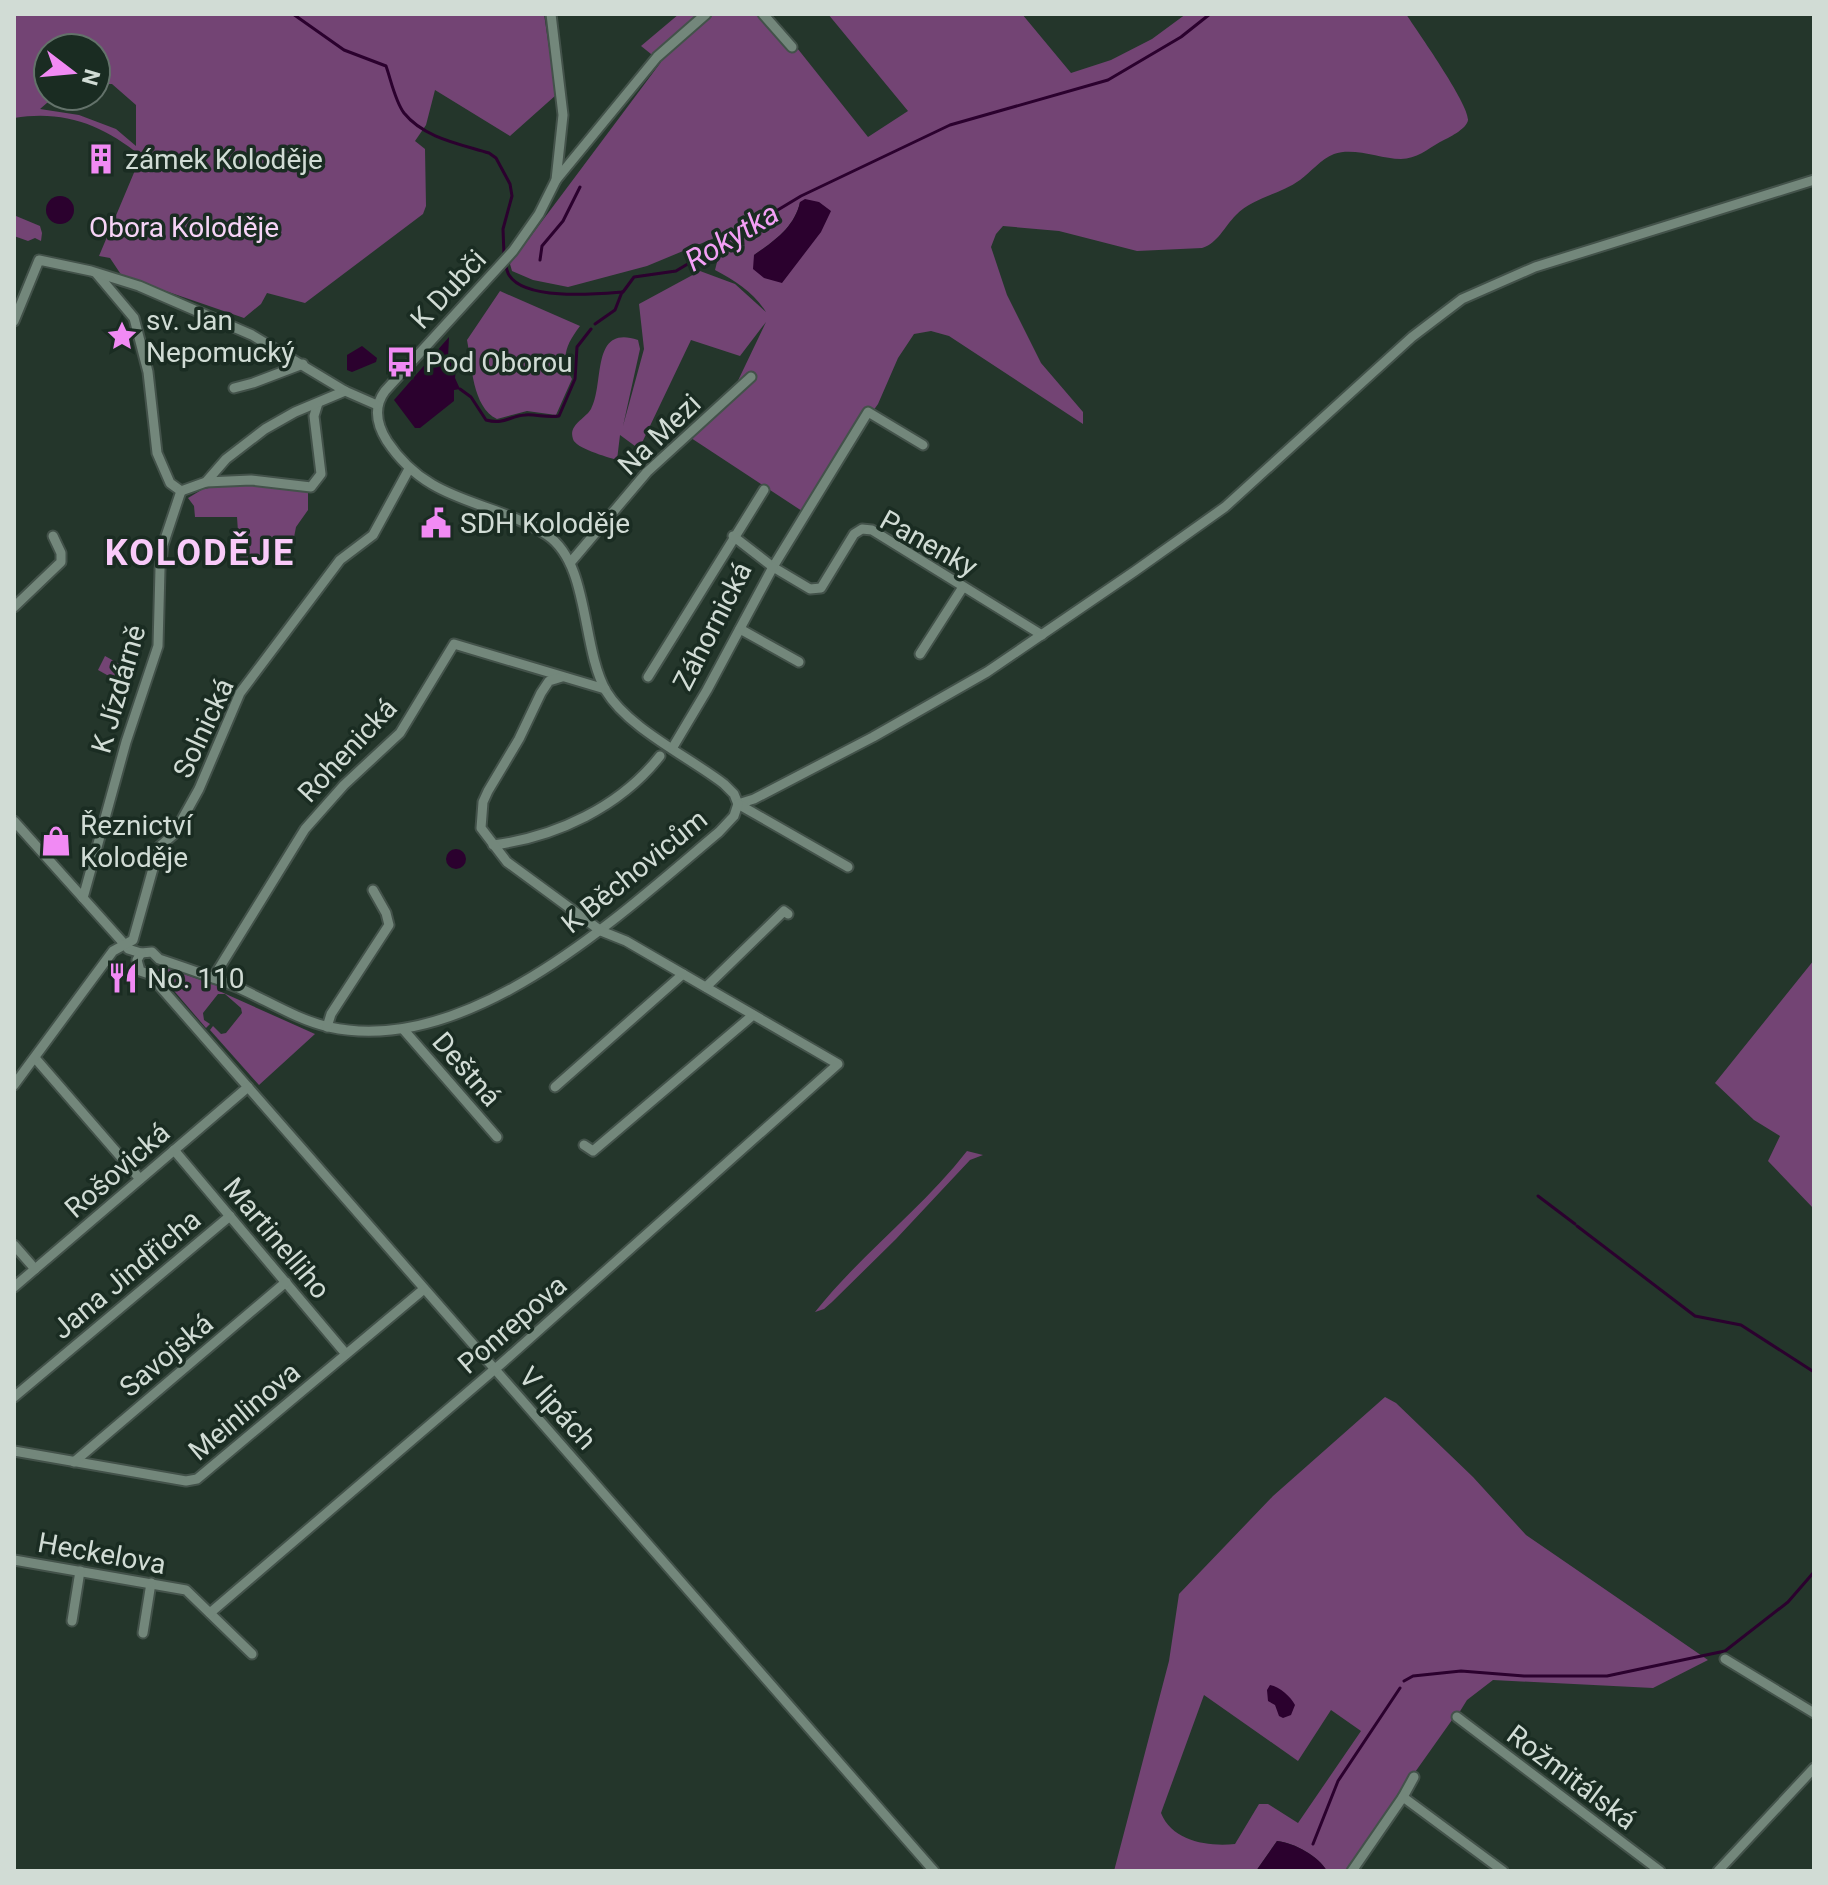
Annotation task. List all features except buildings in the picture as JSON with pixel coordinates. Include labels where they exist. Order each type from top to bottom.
[{"type":"street","name":"K Dubči","points":[[377,405],[392,382],[513,251],[539,214],[556,180],[563,115],[551,14]]},
{"type":"street","points":[[556,180],[657,57],[706,14]]},
{"type":"street","points":[[763,14],[792,47]]},
{"type":"street","name":"K Běchovicům","points":[[159,959],[213,978],[327,1027],[357,1032],[403,1029],[463,1012],[510,989],[601,931],[719,832],[734,816],[738,804],[754,799],[873,737],[987,672],[1225,507],[1412,337],[1462,299],[1535,267],[1814,180]]},
{"type":"street","points":[[14,321],[39,260],[139,286],[252,335],[345,391],[377,405],[379,427],[409,469],[450,495],[541,532],[561,548],[570,563],[591,650],[605,689],[618,709],[724,784],[734,794],[738,804],[848,867]]},
{"type":"street","points":[[97,274],[134,318],[148,372],[157,453],[170,483],[181,491],[206,482],[251,480],[311,487],[321,474],[314,416],[318,403]]},
{"type":"street","points":[[234,388],[303,364]]},
{"type":"street","name":"Na Mezi","points":[[570,563],[647,472],[751,377]]},
{"type":"street","points":[[206,482],[226,459],[265,429],[295,412],[345,391]]},
{"type":"street","points":[[773,567],[868,412],[923,445]]},
{"type":"street","name":"Solnická","points":[[14,1085],[113,951],[126,947],[133,940],[159,847],[174,834],[199,789],[240,693],[340,560],[373,535],[409,469]]},
{"type":"street","name":"Záhornická","points":[[648,677],[764,490]]},
{"type":"street","name":"K Jízdárně","points":[[83,898],[126,742],[158,646],[162,557],[181,491]]},
{"type":"street","name":"Panenky","points":[[773,567],[810,589],[821,588],[854,534],[862,529],[872,530],[1042,635]]},
{"type":"street","points":[[14,607],[61,562],[61,553],[53,536]]},
{"type":"street","name":"Záhornická","points":[[673,747],[773,567],[733,536]]},
{"type":"street","points":[[920,654],[963,587]]},
{"type":"street","points":[[740,629],[799,662]]},
{"type":"street","name":"Rohenická","points":[[213,978],[305,829],[344,785],[400,733],[454,644],[605,689]]},
{"type":"street","points":[[562,677],[549,681],[541,693],[483,802],[481,828],[507,862],[601,931],[626,941],[753,1015],[593,1151],[584,1145]]},
{"type":"street","points":[[493,845],[525,839],[590,815],[645,775],[660,756]]},
{"type":"street","points":[[14,821],[126,947],[139,956]]},
{"type":"street","points":[[327,1027],[331,1014],[389,925],[373,890]]},
{"type":"street","points":[[706,987],[784,911],[788,914]]},
{"type":"street","points":[[152,952],[159,959],[157,969],[149,974],[140,971],[139,956],[152,952]]},
{"type":"street","name":"V lipách","points":[[149,974],[934,1871]]},
{"type":"street","points":[[555,1087],[683,974]]},
{"type":"street","name":"Ponrepova","points":[[210,1613],[494,1370],[838,1064],[753,1015]]},
{"type":"street","name":"Deštná","points":[[403,1029],[497,1137]]},
{"type":"street","points":[[35,1058],[140,1179]]},
{"type":"street","name":"Rošovická","points":[[14,1287],[248,1087]]},
{"type":"street","name":"Martinelliho","points":[[174,1150],[346,1354]]},
{"type":"street","name":"Jana Jindřicha","points":[[14,1397],[230,1216]]},
{"type":"street","points":[[14,1245],[35,1269]]},
{"type":"street","name":"Savojská","points":[[74,1462],[286,1282]]},
{"type":"street","name":"Meinlinova","points":[[14,1451],[186,1481],[197,1479],[424,1289]]},
{"type":"street","name":"Heckelova","points":[[14,1560],[186,1590],[252,1654]]},
{"type":"street","points":[[72,1621],[80,1571]]},
{"type":"street","points":[[143,1633],[151,1583]]},
{"type":"street","points":[[1725,1659],[1814,1713]]},
{"type":"street","name":"Rožmitálská","points":[[1457,1717],[1660,1871]]},
{"type":"street","points":[[1718,1871],[1814,1768]]},
{"type":"street","points":[[1352,1871],[1414,1777]]},
{"type":"street","points":[[1403,1797],[1503,1871]]},
{"type":"green space","name":"Obora Koloděje","points":[[14,14],[544,14],[556,95],[510,136],[435,90],[426,125],[415,141],[425,149],[426,206],[423,214],[305,303],[267,293],[261,304],[244,318],[122,276],[110,258],[99,256],[141,156],[112,136],[82,122],[32,116],[14,118]]},
{"type":"green space","points":[[679,14],[770,14],[868,137],[908,111],[828,14],[1022,14],[1071,73],[1111,60],[1152,39],[1186,14],[1406,14],[1452,84],[1468,120],[1457,133],[1412,157],[1401,159],[1350,152],[1329,156],[1292,185],[1243,209],[1217,239],[1202,248],[1137,251],[1059,231],[1003,226],[991,247],[1007,295],[1041,363],[1083,412],[1083,424],[949,336],[931,331],[914,334],[898,358],[878,404],[802,511],[688,436],[734,389],[766,322],[740,356],[691,340],[639,449],[620,435],[617,460],[585,449],[573,439],[575,426],[591,409],[595,398],[606,348],[612,341],[623,337],[638,340],[640,349],[623,426],[644,349],[639,304],[700,271],[735,284],[766,312],[744,288],[715,270],[724,234],[647,266],[568,287],[533,280],[512,271],[510,264],[661,62],[641,46]],"holes":[[[800,202],[821,232],[754,255],[788,226]]]},
{"type":"green space","points":[[16,216],[40,226],[41,241],[14,236]]},
{"type":"green space","points":[[500,291],[580,326],[566,351],[566,364],[572,379],[556,415],[527,411],[497,419],[482,405],[472,373],[467,340]]},
{"type":"green space","points":[[233,484],[308,490],[308,510],[296,527],[290,558],[240,561],[237,517],[195,517],[194,506],[188,498],[203,489]]},
{"type":"green space","points":[[105,656],[132,671],[125,685],[98,670]]},
{"type":"green space","points":[[1814,960],[1814,1209],[1768,1161],[1780,1136],[1754,1120],[1715,1083]]},
{"type":"green space","points":[[161,966],[221,987],[219,991],[315,1034],[259,1085],[210,1030],[213,1026],[221,1034],[226,1033],[242,1013],[241,1008],[225,994],[218,994],[203,1013],[204,1020],[210,1024],[206,1028],[157,971]]},
{"type":"green space","points":[[967,1151],[983,1155],[970,1160],[832,1302],[815,1312],[931,1192]]},
{"type":"green space","points":[[1385,1397],[1396,1403],[1473,1477],[1526,1535],[1708,1660],[1653,1688],[1493,1680],[1467,1700],[1345,1871],[1327,1871],[1305,1851],[1277,1841],[1256,1871],[1114,1871],[1169,1661],[1179,1594],[1273,1496]],"holes":[[[1204,1695],[1298,1761],[1331,1710],[1361,1731],[1298,1823],[1268,1804],[1259,1804],[1235,1844],[1214,1844],[1182,1836],[1173,1830],[1161,1813]]]},
{"type":"shaded area","points":[[60,196],[70,200],[74,210],[70,220],[60,224],[50,220],[46,210],[50,200]]},
{"type":"shaded area","points":[[805,199],[819,202],[831,211],[821,232],[782,283],[764,278],[753,269],[754,255],[782,233],[793,219],[800,202]]},
{"type":"shaded area","points":[[449,337],[448,357],[456,369],[455,378],[460,389],[454,390],[454,401],[420,428],[415,428],[394,400]]},
{"type":"shaded area","points":[[362,346],[377,358],[376,362],[352,372],[347,370],[347,355]]},
{"type":"shaded area","points":[[456,849],[463,852],[466,859],[463,866],[456,869],[449,866],[446,859],[449,852]]},
{"type":"shaded area","points":[[1270,1685],[1281,1690],[1293,1702],[1295,1705],[1291,1715],[1279,1716],[1275,1705],[1268,1701]]},
{"type":"shaded area","points":[[1277,1841],[1305,1851],[1327,1871],[1256,1871]]},
{"type":"waterway","name":"Rokytka","points":[[293,14],[344,50],[386,66],[401,108],[412,122],[443,139],[496,158],[510,184],[512,196],[503,229],[504,255]]},
{"type":"waterway","name":"Rokytka","points":[[505,263],[509,275],[530,289],[562,294],[623,292],[634,277],[676,271],[801,196],[950,125],[1108,80],[1181,37],[1210,14]]},
{"type":"waterway","points":[[540,260],[542,246],[563,221],[580,187]]},
{"type":"waterway","points":[[595,324],[615,310],[622,292]]},
{"type":"waterway","points":[[460,389],[471,397],[486,420],[502,421],[525,415],[559,416],[575,379],[577,347],[591,329]]},
{"type":"waterway","points":[[1538,1196],[1575,1224]]},
{"type":"waterway","points":[[1577,1226],[1695,1316],[1741,1325],[1814,1372]]},
{"type":"waterway","points":[[1404,1681],[1413,1676],[1461,1671],[1524,1676],[1607,1676],[1725,1651],[1788,1602],[1814,1572]]},
{"type":"waterway","points":[[1313,1844],[1338,1781],[1400,1688]]},
{"type":"place","name":"zámek Koloděje","points":[[101,159]]},
{"type":"place","name":"sv. Jan Nepomucký","points":[[122,336]]},
{"type":"place","name":"Pod Oborou","points":[[401,362]]},
{"type":"place","name":"SDH Koloděje","points":[[436,523]]},
{"type":"place","name":"Řeznictví Koloděje","points":[[56,841]]},
{"type":"place","name":"No. 110","points":[[123,978]]},
{"type":"district","name":"KOLODĚJE","points":[[200,552]]}]
